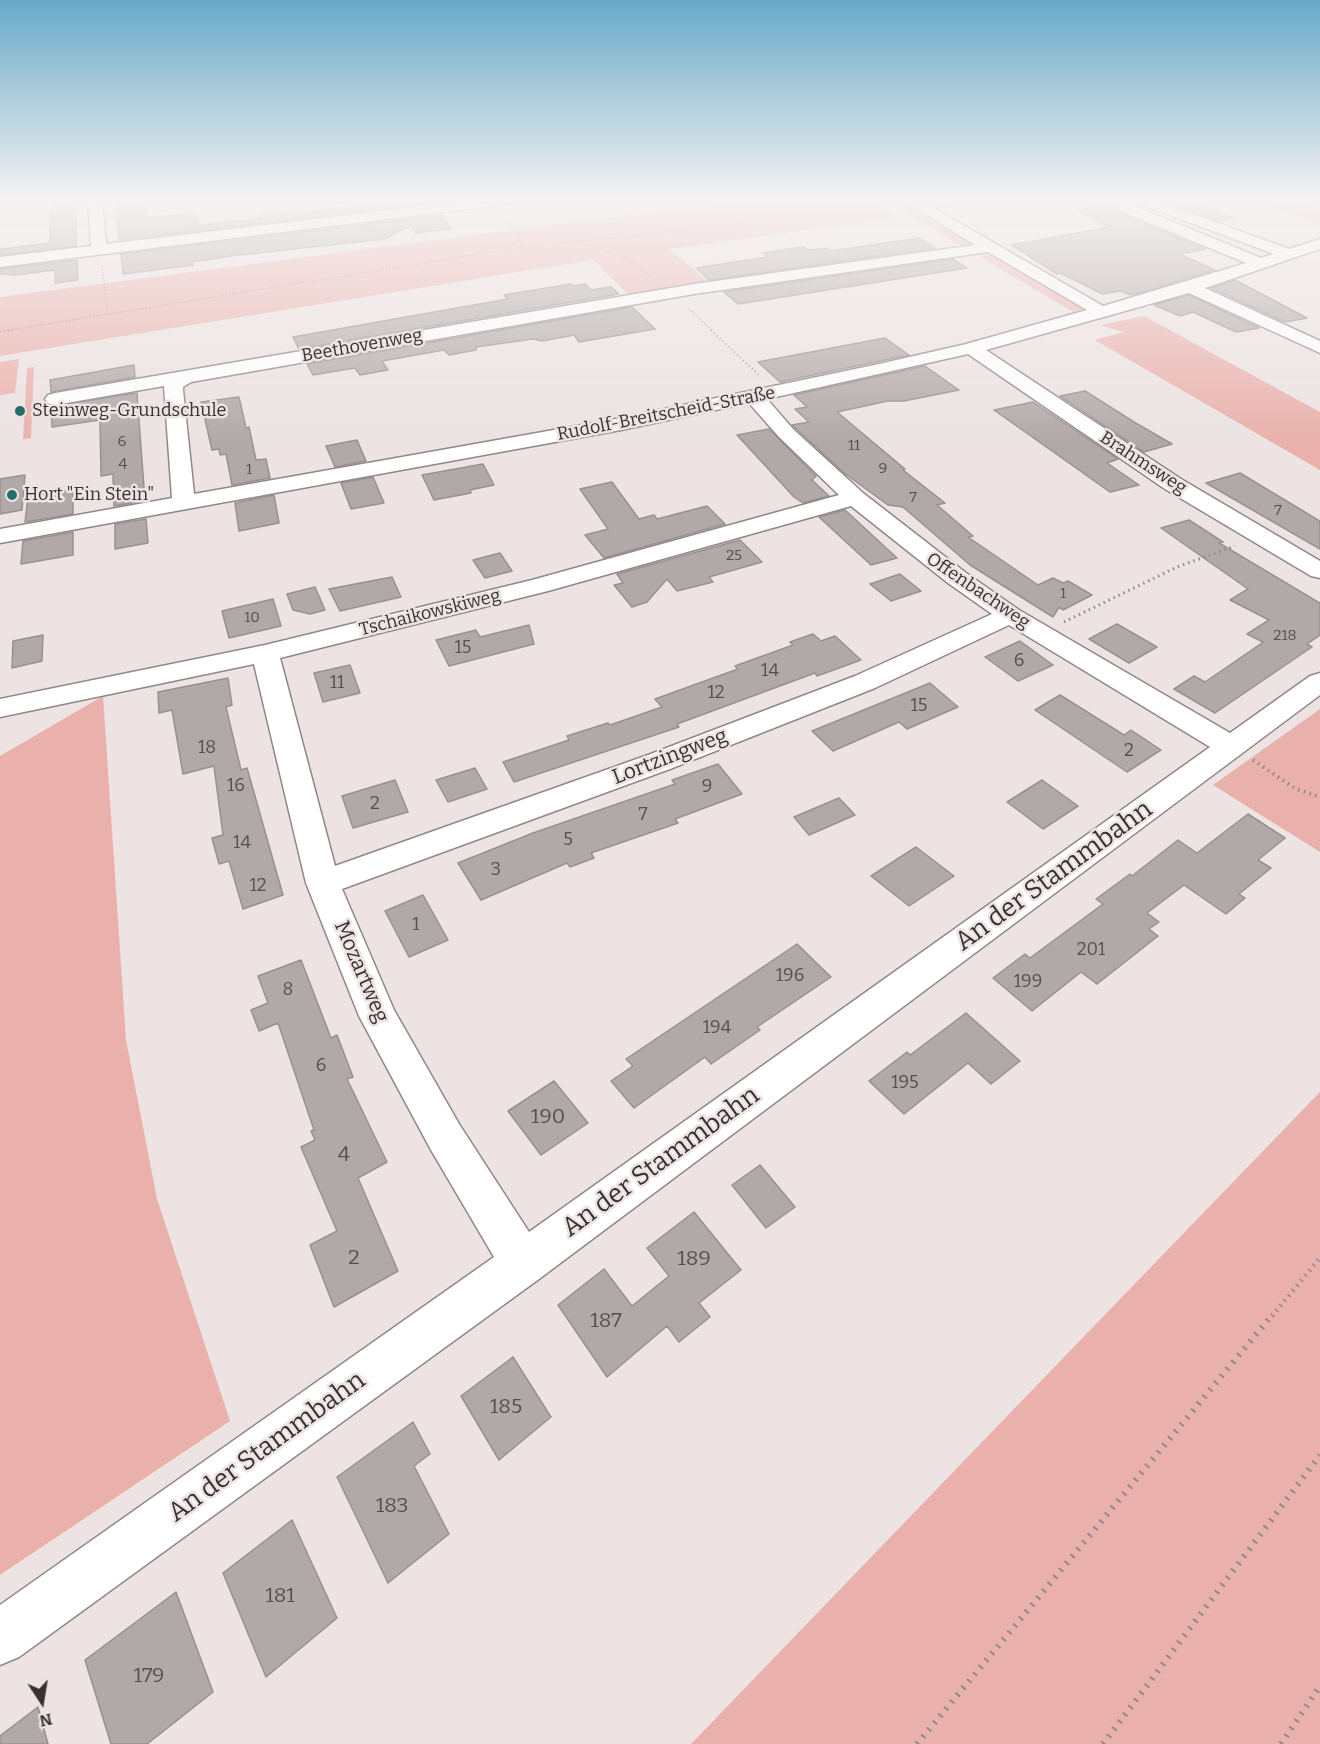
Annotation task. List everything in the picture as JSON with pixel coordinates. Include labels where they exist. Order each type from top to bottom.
[{"type":"street","name":"Beethovenweg","points":[[55,399],[671,293],[759,280]]},
{"type":"street","points":[[1048,280],[1100,311]]},
{"type":"street","name":"Rudolf-Breitscheid-Straße","points":[[0,536],[609,426],[758,388],[971,348],[1211,280]]},
{"type":"street","points":[[1190,287],[1320,348]]},
{"type":"street","name":"Brahmsweg","points":[[971,348],[1173,484],[1320,571]]},
{"type":"street","points":[[184,503],[174,384],[185,376]]},
{"type":"street","name":"Offenbachweg","points":[[758,388],[786,433],[855,498],[920,551],[1010,615],[1231,746]]},
{"type":"street","name":"Tschaikowskiweg","points":[[0,708],[265,653],[539,586],[855,498]]},
{"type":"street","name":"Lortzingweg","points":[[323,883],[659,762],[865,682],[1010,615]]},
{"type":"street","name":"Mozartweg","points":[[265,653],[323,883],[378,1016],[445,1137],[523,1263]]},
{"type":"street","name":"An der Stammbahn","points":[[0,1638],[523,1263],[1320,682]]},
{"type":"path","points":[[103,280],[108,316]]},
{"type":"path","points":[[0,332],[322,280]]},
{"type":"path","points":[[656,280],[671,293],[758,388]]},
{"type":"path","points":[[1042,634],[1103,601],[1177,567],[1262,537]]},
{"type":"path","points":[[1231,746],[1296,789],[1320,797]]},
{"type":"path","points":[[917,1744],[1320,1258]]},
{"type":"path","points":[[1103,1744],[1320,1455]]},
{"type":"path","points":[[1281,1744],[1320,1686]]},
{"type":"shaded area","points":[[127,280],[467,280],[0,356],[0,297]]},
{"type":"shaded area","points":[[614,280],[706,280],[709,283],[630,296]]},
{"type":"shaded area","points":[[1020,280],[1037,280],[1085,309],[1073,312]]},
{"type":"shaded area","points":[[1144,316],[1320,412],[1320,470],[1095,340],[1123,332],[1101,325]]},
{"type":"shaded area","points":[[19,359],[15,393],[0,395],[0,362]]},
{"type":"shaded area","points":[[34,367],[31,438],[23,439],[27,368]]},
{"type":"shaded area","points":[[103,696],[126,1040],[157,1199],[230,1421],[0,1575],[0,756]]},
{"type":"shaded area","points":[[1320,709],[1320,852],[1213,785]]},
{"type":"shaded area","points":[[1320,1092],[1320,1744],[691,1744],[1011,1412]]},
{"type":"building","points":[[55,280],[75,280],[55,283]]},
{"type":"building","points":[[805,280],[888,280],[738,304],[724,292]]},
{"type":"building","points":[[1075,280],[1180,280],[1131,295],[1120,291],[1103,294]]},
{"type":"building","points":[[1236,280],[1307,318],[1285,322],[1211,288]]},
{"type":"building","points":[[571,284],[573,286],[585,284],[591,290],[611,287],[619,294],[299,349],[293,337],[508,299],[504,295]]},
{"type":"building","points":[[1189,295],[1259,328],[1236,332],[1193,312],[1180,316],[1154,305]]},
{"type":"building","points":[[632,307],[655,329],[579,342],[574,335],[542,341],[533,339],[476,347],[476,350],[449,355],[444,350],[382,361],[388,370],[360,375],[355,368],[313,375],[307,364]]},
{"type":"building","points":[[885,338],[909,355],[780,382],[758,362]]},
{"type":"building","points":[[134,365],[135,377],[51,392],[50,380]]},
{"type":"building","points":[[925,366],[959,390],[837,412],[905,469],[903,470],[945,503],[937,505],[973,536],[968,537],[1038,585],[1053,578],[1063,583],[1068,581],[1092,595],[1063,610],[1059,607],[1053,617],[970,565],[903,507],[888,505],[844,473],[792,425],[809,422],[795,409],[807,407],[794,395]]},
{"type":"building","points":[[1085,391],[1172,444],[1144,452],[1060,396]]},
{"type":"building","points":[[137,393],[145,501],[114,506],[113,474],[101,476],[100,420],[52,427],[51,406]]},
{"type":"building","points":[[239,397],[246,428],[249,427],[256,460],[266,459],[270,478],[232,485],[226,454],[220,455],[219,449],[212,450],[201,402]]},
{"type":"building","points":[[1033,402],[1118,459],[1107,463],[1139,485],[1110,492],[994,410]]},
{"type":"building","points":[[769,429],[816,476],[812,480],[829,496],[803,503],[794,497],[737,435]]},
{"type":"building","points":[[357,440],[366,461],[335,467],[326,446]]},
{"type":"building","points":[[483,464],[494,485],[470,490],[471,493],[434,500],[422,475]]},
{"type":"building","points":[[1240,473],[1320,521],[1320,549],[1206,483]]},
{"type":"building","name":"Hort \"Ein Stein\"","points":[[25,475],[22,510],[0,514],[0,479]]},
{"type":"building","points":[[373,477],[384,503],[351,509],[341,483]]},
{"type":"building","points":[[612,482],[639,519],[654,515],[657,519],[707,506],[725,524],[604,558],[585,535],[608,529],[580,489]]},
{"type":"building","points":[[73,489],[73,514],[25,522],[28,497]]},
{"type":"building","points":[[274,495],[279,523],[239,531],[235,503]]},
{"type":"building","points":[[845,510],[897,558],[871,565],[819,517]]},
{"type":"building","points":[[146,519],[148,543],[115,549],[115,524]]},
{"type":"building","points":[[1189,520],[1223,542],[1219,543],[1320,603],[1320,635],[1307,644],[1312,647],[1215,713],[1174,689],[1194,676],[1205,682],[1259,645],[1263,642],[1247,634],[1269,620],[1230,600],[1248,589],[1161,528]]},
{"type":"building","points":[[73,532],[73,555],[21,564],[23,541]]},
{"type":"building","points":[[740,540],[762,562],[709,577],[713,582],[677,591],[667,579],[647,602],[632,607],[614,585],[623,583],[617,574]]},
{"type":"building","points":[[500,553],[512,571],[485,578],[473,560]]},
{"type":"building","points":[[900,574],[921,591],[891,601],[870,584]]},
{"type":"building","points":[[392,577],[401,597],[340,611],[329,589]]},
{"type":"building","points":[[315,587],[325,610],[310,614],[293,610],[287,594]]},
{"type":"building","points":[[273,599],[281,626],[229,638],[222,611]]},
{"type":"building","points":[[1117,624],[1157,647],[1129,663],[1089,639]]},
{"type":"building","points":[[529,625],[534,644],[449,666],[436,640],[476,630],[480,637]]},
{"type":"building","points":[[813,634],[821,641],[835,636],[861,660],[817,676],[815,673],[677,724],[679,727],[514,782],[503,762],[569,740],[567,736],[608,723],[610,725],[662,707],[655,699],[738,669],[735,666],[793,645],[790,642]]},
{"type":"building","points":[[43,635],[42,661],[12,668],[13,641]]},
{"type":"building","points":[[1020,641],[1053,665],[1018,681],[985,657]]},
{"type":"building","points":[[350,665],[360,693],[323,702],[314,673]]},
{"type":"building","points":[[228,678],[232,705],[226,707],[241,770],[247,768],[283,895],[243,909],[229,861],[219,864],[212,838],[223,835],[214,766],[183,774],[172,710],[159,713],[158,692]]},
{"type":"building","points":[[930,683],[958,707],[907,729],[899,722],[833,751],[812,731]]},
{"type":"building","points":[[1060,695],[1124,735],[1131,730],[1161,750],[1127,772],[1035,710]]},
{"type":"building","points":[[718,764],[742,794],[675,819],[678,823],[591,853],[594,858],[570,867],[567,863],[481,900],[458,863],[533,833],[675,784],[672,780]]},
{"type":"building","points":[[475,768],[487,789],[448,802],[436,780]]},
{"type":"building","points":[[395,780],[408,812],[353,828],[342,796]]},
{"type":"building","points":[[1042,780],[1078,806],[1043,829],[1007,802]]},
{"type":"building","points":[[839,798],[855,815],[809,835],[794,817]]},
{"type":"building","points":[[1248,814],[1285,838],[1258,860],[1271,868],[1239,894],[1245,898],[1226,914],[1184,885],[1147,913],[1159,922],[1149,929],[1158,936],[1097,984],[1081,972],[1032,1011],[993,978],[1025,954],[1030,958],[1103,904],[1096,899],[1130,874],[1132,876],[1178,840],[1197,853]]},
{"type":"building","points":[[916,847],[954,876],[909,906],[871,876]]},
{"type":"building","points":[[423,895],[448,940],[409,957],[385,911]]},
{"type":"building","points":[[797,944],[831,977],[757,1027],[760,1030],[711,1064],[705,1057],[634,1108],[611,1081],[633,1066],[626,1059]]},
{"type":"building","points":[[301,960],[331,1038],[337,1035],[353,1077],[347,1079],[387,1162],[358,1178],[398,1271],[334,1307],[310,1245],[337,1231],[301,1147],[315,1140],[311,1131],[314,1130],[278,1023],[259,1031],[251,1010],[268,1003],[258,976]]},
{"type":"building","points":[[966,1013],[1020,1061],[991,1084],[968,1063],[904,1114],[869,1081],[907,1052],[910,1055]]},
{"type":"building","points":[[554,1081],[588,1123],[541,1155],[508,1111]]},
{"type":"building","points":[[760,1165],[795,1207],[766,1228],[732,1185]]},
{"type":"building","points":[[694,1212],[741,1270],[699,1303],[710,1317],[679,1342],[667,1326],[607,1377],[558,1305],[604,1269],[632,1306],[669,1276],[647,1248]]},
{"type":"building","points":[[513,1357],[551,1417],[499,1460],[461,1396]]},
{"type":"building","points":[[413,1422],[430,1454],[414,1466],[449,1534],[388,1583],[337,1477]]},
{"type":"building","points":[[292,1520],[337,1618],[266,1677],[223,1573]]},
{"type":"building","points":[[176,1592],[213,1692],[147,1744],[111,1744],[85,1660]]},
{"type":"building","points":[[38,1707],[48,1744],[0,1744],[0,1736]]},
{"type":"place","name":"Steinweg-Grundschule","points":[[20,411]]},
{"type":"place","name":"Hort \"Ein Stein\"","points":[[12,495]]}]
